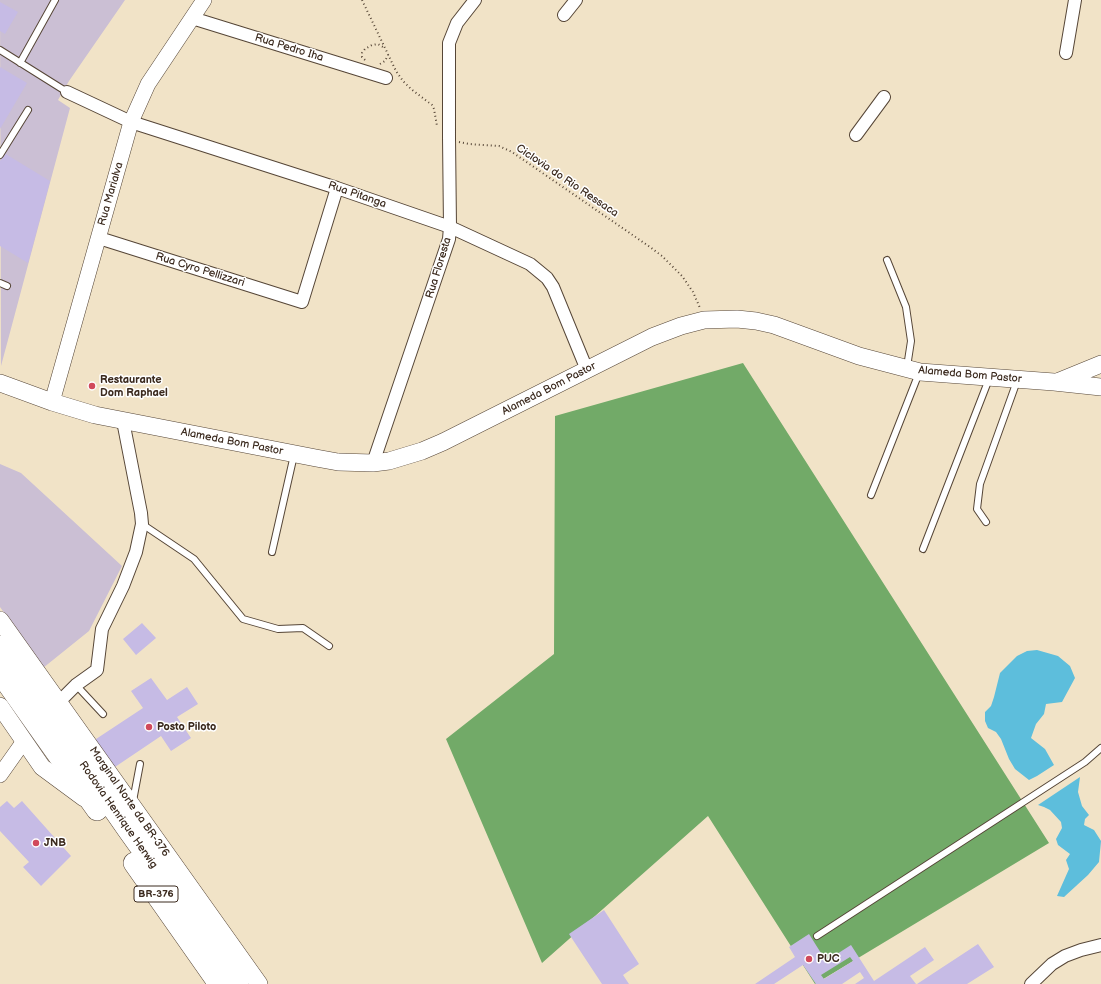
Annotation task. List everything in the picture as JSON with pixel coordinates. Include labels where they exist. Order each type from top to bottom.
[{"type":"highway","name":"Rodovia Henrique Herwig","points":[[1,647],[130,819],[238,984]]},
{"type":"highway","name":"Rodovia Henrique Herwig","points":[[0,673],[219,984]]},
{"type":"main road","name":"Alameda Bom Pastor","points":[[0,383],[52,402],[88,413],[123,421],[338,462],[373,464],[405,457],[436,445],[666,331],[704,320],[737,319],[774,325],[859,356],[913,370],[990,378],[1054,382],[1101,388]]},
{"type":"main road","points":[[1054,382],[1101,364]]},
{"type":"main road","name":"Marginal Norte da BR-376","points":[[0,620],[58,703],[130,819],[259,984]]},
{"type":"main road","name":"BR-376","points":[[0,706],[42,767],[93,804]]},
{"type":"street","name":"Rua Marialva","points":[[52,402],[131,122],[148,84],[204,0]]},
{"type":"street","name":"Rua Floresta","points":[[373,464],[446,250],[450,227],[449,43],[457,23],[475,0]]},
{"type":"street","points":[[564,15],[576,0]]},
{"type":"street","points":[[1066,53],[1075,0]]},
{"type":"street","name":"Rua Pedro Iha","points":[[192,18],[386,78]]},
{"type":"street","name":"Rua Pitanga","points":[[67,92],[131,122],[337,188],[450,227],[530,264],[547,278],[553,287],[587,370]]},
{"type":"street","points":[[856,135],[884,97]]},
{"type":"street","name":"Rua Cyro Pellizzari","points":[[98,238],[302,302],[337,188]]},
{"type":"street","points":[[58,703],[76,685],[97,670],[102,629],[131,568],[136,552],[142,524],[123,421]]},
{"type":"street","points":[[0,775],[24,741]]},
{"type":"street","points":[[1031,984],[1052,964],[1065,956],[1101,945]]},
{"type":"lane","points":[[20,63],[55,0]]},
{"type":"lane","points":[[0,50],[67,92]]},
{"type":"lane","points":[[0,155],[28,110]]},
{"type":"lane","points":[[871,495],[913,370],[911,341],[906,307],[886,260]]},
{"type":"lane","points":[[0,283],[7,286]]},
{"type":"lane","points":[[923,549],[990,378]]},
{"type":"lane","points":[[986,522],[977,509],[980,484],[1018,380]]},
{"type":"lane","points":[[272,552],[294,454]]},
{"type":"lane","points":[[142,524],[194,559],[243,619],[278,629],[303,628],[329,646]]},
{"type":"lane","points":[[76,685],[103,714]]},
{"type":"lane","points":[[817,936],[1085,762],[1101,748]]},
{"type":"lane","points":[[130,819],[140,764]]},
{"type":"path","name":"Ciclovia do Rio Ressaca","points":[[362,0],[388,55],[403,81],[432,105],[438,130],[449,137],[469,144],[499,146],[512,152],[650,247],[662,256],[682,276],[697,300],[704,320]]},
{"type":"path","points":[[368,62],[362,57],[362,52],[365,49],[372,45],[378,44],[385,49]]},
{"type":"path","points":[[377,64],[381,64],[385,61],[388,55]]},
{"type":"shaded area","points":[[0,0],[125,0],[69,81],[58,100],[70,108],[1,366]]},
{"type":"shaded area","points":[[0,464],[21,473],[122,566],[89,631],[43,668],[0,607]]},
{"type":"green space","points":[[743,363],[1049,843],[815,984],[708,816],[542,963],[446,739],[554,654],[555,416]]},
{"type":"water","points":[[1037,650],[1058,656],[1070,666],[1075,678],[1062,702],[1046,704],[1044,714],[1036,724],[1031,738],[1045,749],[1054,765],[1029,780],[1015,769],[1009,759],[1001,739],[996,732],[988,728],[985,721],[985,712],[991,706],[1000,673],[1017,656],[1027,651]]},
{"type":"water","points":[[1080,777],[1078,792],[1082,806],[1089,815],[1085,819],[1084,825],[1094,830],[1101,841],[1099,862],[1088,875],[1064,897],[1057,896],[1069,869],[1066,860],[1070,854],[1058,845],[1056,839],[1062,828],[1061,822],[1050,810],[1038,805]]},
{"type":"building","points":[[0,2],[18,12],[5,34],[0,31]]},
{"type":"building","points":[[0,67],[27,83],[0,129]]},
{"type":"building","points":[[4,153],[50,181],[28,263],[0,246],[0,161]]},
{"type":"building","points":[[142,623],[156,638],[136,655],[123,639]]},
{"type":"building","name":"Posto Piloto","points":[[151,678],[167,700],[187,687],[198,704],[177,717],[191,738],[171,751],[161,736],[112,769],[93,741],[143,708],[131,691]]},
{"type":"building","name":"JNB","points":[[7,801],[14,808],[22,801],[71,856],[41,886],[23,867],[29,862],[0,831],[0,807]]},
{"type":"building","points":[[604,910],[639,964],[623,975],[629,984],[602,984],[569,934]]},
{"type":"building","name":"PUC","points":[[809,934],[826,961],[851,945],[874,981],[925,947],[934,960],[910,976],[916,984],[855,984],[864,978],[860,972],[842,984],[816,984],[803,965],[774,984],[755,984],[795,957],[789,947]],"holes":[[[850,957],[853,961],[824,979],[821,975]]]},
{"type":"building","points":[[978,944],[994,967],[967,984],[917,984]]},
{"type":"place","name":"Restaurante Dom Raphael","points":[[92,386]]},
{"type":"place","name":"Posto Piloto","points":[[149,727]]},
{"type":"place","name":"JNB","points":[[36,843]]},
{"type":"place","name":"PUC","points":[[809,959]]}]
